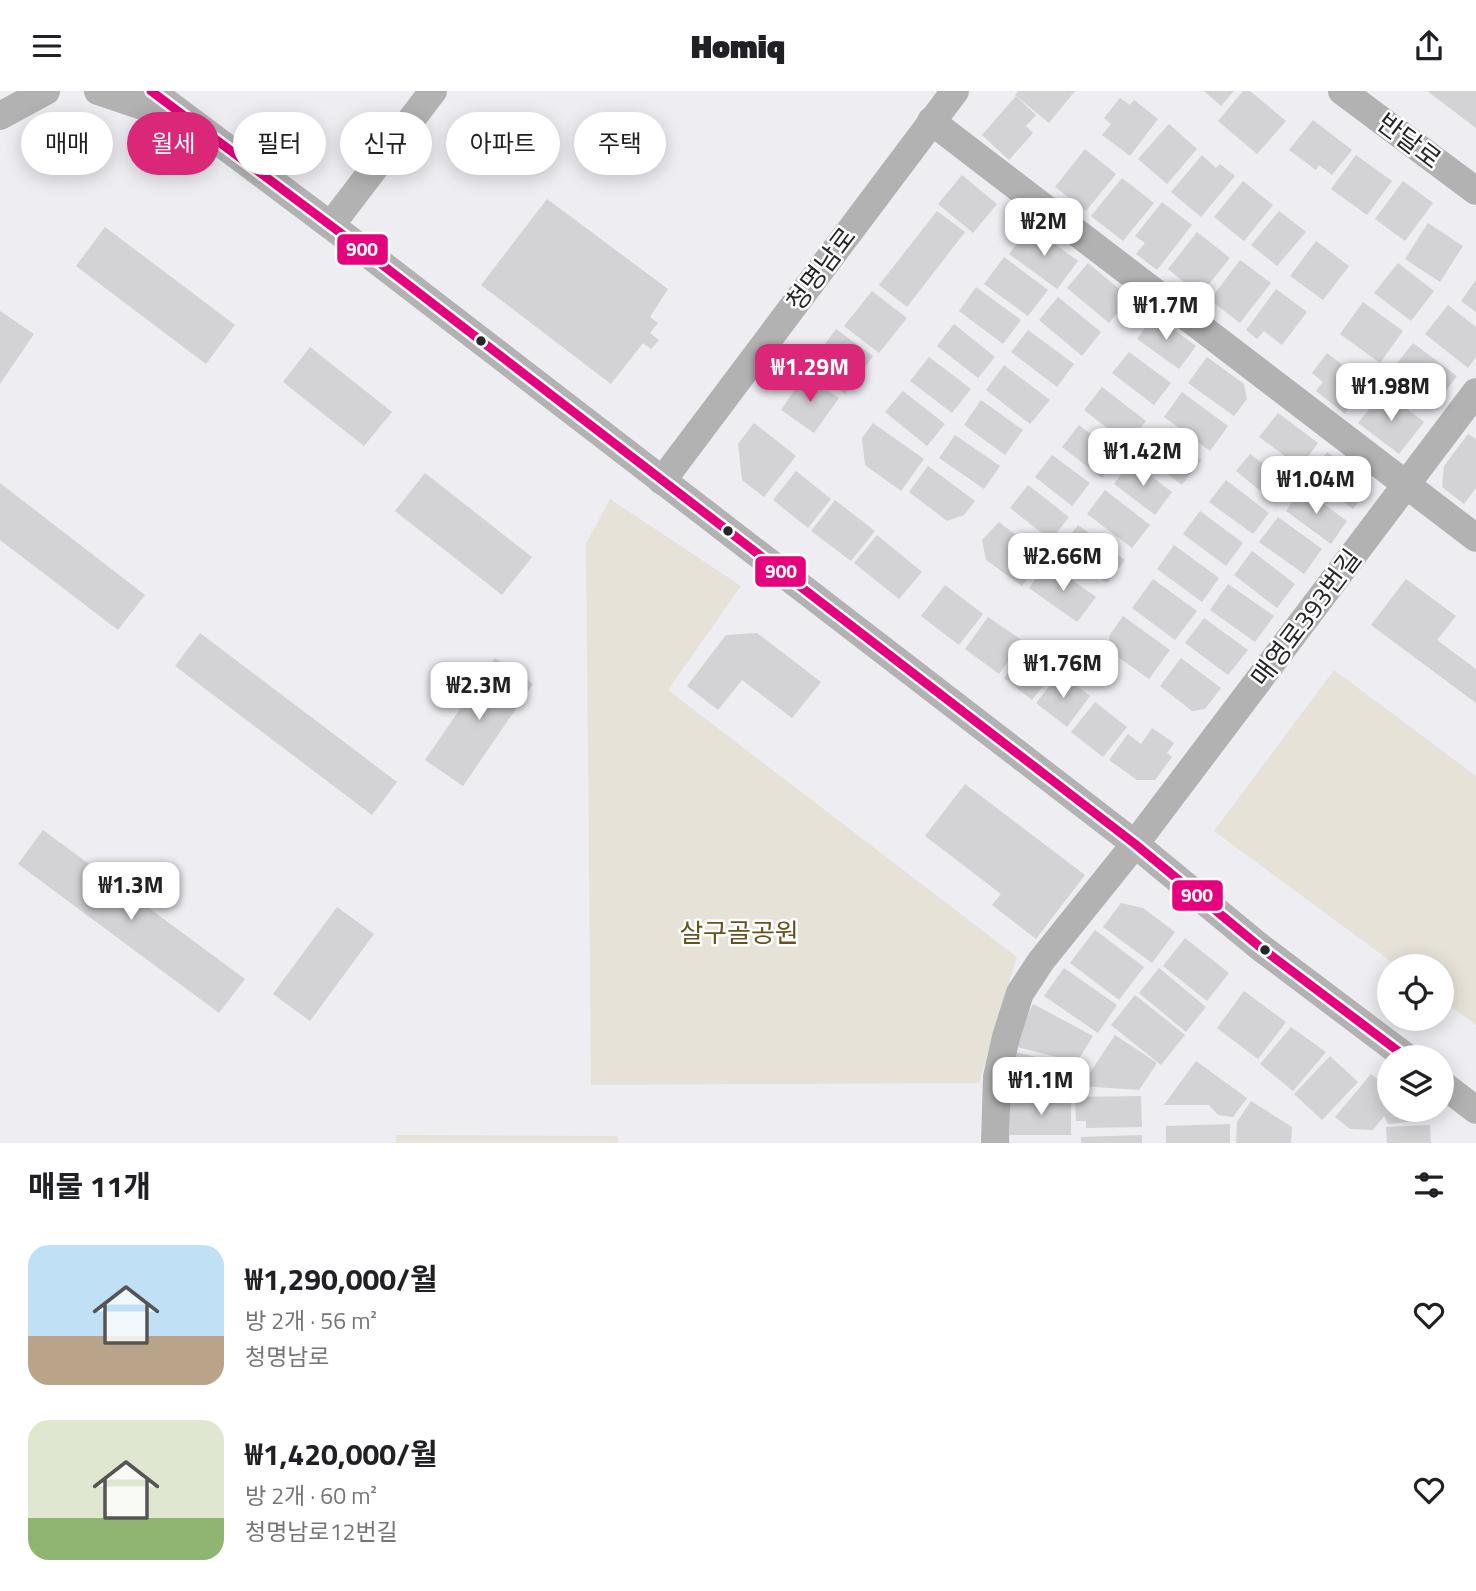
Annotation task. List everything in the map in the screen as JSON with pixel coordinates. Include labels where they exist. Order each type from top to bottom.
[{"type":"street","points":[[0,116],[46,91]]},
{"type":"street","points":[[99,91],[161,112]]},
{"type":"street","points":[[151,91],[180,112]]},
{"type":"street","points":[[173,91],[188,112]]},
{"type":"street","points":[[331,225],[433,91]]},
{"type":"street","name":"청명남로","points":[[662,481],[955,91]]},
{"type":"street","name":"반달로","points":[[1342,91],[1476,191]]},
{"type":"street","points":[[931,121],[1476,538]]},
{"type":"street","points":[[219,141],[1135,844],[1260,947],[1390,1045]]},
{"type":"street","name":"매영로393번길","points":[[995,1143],[997,1077],[1020,993],[1041,961],[1135,844],[1476,392]]},
{"type":"street","points":[[1454,1093],[1476,1110]]},
{"type":"green space","name":"살구골공원","points":[[610,499],[741,586],[668,690],[1017,957],[979,1083],[591,1085],[586,544]]},
{"type":"green space","points":[[1334,670],[1476,776],[1476,1025],[1454,1009],[1454,954],[1381,954],[1214,831]]},
{"type":"green space","points":[[396,1135],[618,1136],[618,1143],[396,1143]]},
{"type":"building","points":[[1018,91],[1075,91],[1049,123],[1015,95]]},
{"type":"building","points":[[1204,91],[1234,91],[1221,106]]},
{"type":"building","points":[[1243,91],[1250,91],[1286,121],[1257,154],[1218,121]]},
{"type":"building","points":[[1427,91],[1476,91],[1476,128]]},
{"type":"building","points":[[1016,96],[1036,115],[1026,126],[1033,133],[1009,160],[982,135]]},
{"type":"building","points":[[1120,98],[1130,105],[1134,100],[1158,119],[1130,156],[1102,135],[1111,124],[1104,118]]},
{"type":"building","points":[[1313,120],[1352,150],[1332,175],[1319,165],[1316,170],[1289,150]]},
{"type":"building","points":[[1169,124],[1197,149],[1167,184],[1138,159]]},
{"type":"building","points":[[1085,149],[1116,174],[1086,211],[1055,187]]},
{"type":"building","points":[[1202,155],[1216,168],[1220,164],[1235,176],[1201,217],[1171,192]]},
{"type":"building","points":[[1356,155],[1392,181],[1367,215],[1331,189]]},
{"type":"building","points":[[962,175],[997,204],[973,233],[938,204]]},
{"type":"building","points":[[1122,178],[1154,203],[1123,241],[1091,216]]},
{"type":"building","points":[[1243,181],[1273,205],[1244,241],[1214,217]]},
{"type":"building","points":[[1403,181],[1433,203],[1405,241],[1375,219]]},
{"type":"building","points":[[547,199],[668,289],[650,317],[658,323],[650,333],[659,340],[651,349],[643,343],[611,384],[481,285]]},
{"type":"building","points":[[1162,202],[1192,225],[1157,270],[1136,254],[1145,243],[1135,236]]},
{"type":"building","points":[[937,211],[965,232],[907,307],[879,285]]},
{"type":"building","points":[[1279,211],[1306,232],[1277,266],[1251,245]]},
{"type":"building","points":[[1428,223],[1463,246],[1440,282],[1405,259]]},
{"type":"building","points":[[105,227],[235,325],[206,364],[76,266]]},
{"type":"building","points":[[1026,232],[1040,233],[1078,261],[1057,289],[1009,254]]},
{"type":"building","points":[[1197,232],[1230,258],[1200,295],[1168,269]]},
{"type":"building","points":[[1316,241],[1349,266],[1323,300],[1290,276]]},
{"type":"building","points":[[1004,257],[1048,290],[1028,316],[984,284]]},
{"type":"building","points":[[1240,260],[1271,283],[1240,323],[1210,300]]},
{"type":"building","points":[[1088,263],[1130,298],[1109,323],[1067,288]]},
{"type":"building","points":[[1398,263],[1434,291],[1411,321],[1374,293]]},
{"type":"building","points":[[1476,280],[1476,312],[1461,301]]},
{"type":"building","points":[[976,287],[1021,320],[1003,344],[959,311]]},
{"type":"building","points":[[1276,289],[1307,312],[1282,345],[1264,331],[1257,339],[1246,330]]},
{"type":"building","points":[[872,291],[907,318],[879,353],[844,326]]},
{"type":"building","points":[[1058,297],[1101,332],[1082,356],[1039,320]]},
{"type":"building","points":[[1363,302],[1403,331],[1380,363],[1340,334]]},
{"type":"building","points":[[1448,305],[1476,327],[1476,357],[1468,368],[1425,334]]},
{"type":"building","points":[[0,311],[34,334],[0,384]]},
{"type":"building","points":[[1154,315],[1196,346],[1179,369],[1137,339]]},
{"type":"building","points":[[954,324],[995,357],[978,378],[937,346]]},
{"type":"building","points":[[836,329],[873,356],[845,394],[808,367]]},
{"type":"building","points":[[1028,330],[1074,364],[1057,387],[1011,352]]},
{"type":"building","points":[[1413,343],[1457,376],[1432,409],[1388,375]]},
{"type":"building","points":[[310,347],[392,412],[364,446],[283,382]]},
{"type":"building","points":[[1129,352],[1171,383],[1154,405],[1112,373]]},
{"type":"building","points":[[1327,353],[1368,384],[1345,414],[1316,391],[1323,382],[1312,373]]},
{"type":"building","points":[[929,357],[971,389],[952,413],[910,381]]},
{"type":"building","points":[[1207,357],[1244,384],[1247,399],[1234,416],[1188,383]]},
{"type":"building","points":[[1004,365],[1050,400],[1030,424],[986,390]]},
{"type":"building","points":[[805,375],[839,398],[814,433],[781,410]]},
{"type":"building","points":[[1102,387],[1146,421],[1128,444],[1084,410]]},
{"type":"building","points":[[903,391],[945,424],[927,446],[885,412]]},
{"type":"building","points":[[1384,391],[1424,422],[1399,454],[1358,423]]},
{"type":"building","points":[[1182,392],[1228,426],[1210,451],[1164,417]]},
{"type":"building","points":[[981,400],[1023,430],[1005,455],[964,425]]},
{"type":"building","points":[[1278,413],[1318,443],[1300,467],[1259,437]]},
{"type":"building","points":[[754,423],[796,456],[764,497],[742,480],[738,444]]},
{"type":"building","points":[[873,423],[924,459],[901,491],[865,465],[862,438]]},
{"type":"building","points":[[1079,425],[1119,456],[1102,478],[1062,447]]},
{"type":"building","points":[[1158,428],[1201,460],[1182,485],[1139,453]]},
{"type":"building","points":[[1468,434],[1476,439],[1476,488],[1464,504],[1442,487],[1444,466]]},
{"type":"building","points":[[955,435],[1000,466],[984,489],[939,458]]},
{"type":"building","points":[[1327,452],[1371,485],[1353,509],[1309,477]]},
{"type":"building","points":[[1250,454],[1265,465],[1270,460],[1294,479],[1275,503],[1236,471]]},
{"type":"building","points":[[1052,455],[1090,483],[1072,506],[1035,477]]},
{"type":"building","points":[[1131,461],[1172,492],[1155,515],[1114,484]]},
{"type":"building","points":[[928,466],[975,501],[964,515],[947,521],[909,492]]},
{"type":"building","points":[[796,471],[831,499],[808,528],[773,500]]},
{"type":"building","points":[[425,473],[532,557],[502,595],[395,511]]},
{"type":"building","points":[[1226,480],[1269,513],[1253,534],[1209,502]]},
{"type":"building","points":[[0,483],[145,595],[118,630],[0,540]]},
{"type":"building","points":[[1028,485],[1069,517],[1051,540],[1010,508]]},
{"type":"building","points":[[1302,488],[1347,521],[1331,544],[1286,511]]},
{"type":"building","points":[[1105,490],[1150,525],[1132,548],[1087,514]]},
{"type":"building","points":[[835,500],[875,531],[851,561],[811,531]]},
{"type":"building","points":[[1200,511],[1243,543],[1226,566],[1183,534]]},
{"type":"building","points":[[1278,517],[1322,549],[1304,574],[1259,542]]},
{"type":"building","points":[[999,522],[1043,556],[1022,586],[986,560],[982,540]]},
{"type":"building","points":[[1078,525],[1125,560],[1107,583],[1060,548]]},
{"type":"building","points":[[877,535],[922,572],[899,599],[854,563]]},
{"type":"building","points":[[1174,545],[1219,578],[1202,602],[1157,569]]},
{"type":"building","points":[[1252,551],[1295,584],[1277,608],[1234,575]]},
{"type":"building","points":[[1048,563],[1096,597],[1077,622],[1029,588]]},
{"type":"building","points":[[1153,579],[1197,611],[1175,640],[1132,608]]},
{"type":"building","points":[[1406,579],[1456,616],[1437,640],[1476,669],[1476,703],[1371,625]]},
{"type":"building","points":[[1228,584],[1274,616],[1255,642],[1210,610]]},
{"type":"building","points":[[945,585],[983,614],[959,645],[921,616]]},
{"type":"building","points":[[1123,616],[1170,650],[1149,679],[1111,652],[1109,636]]},
{"type":"building","points":[[988,617],[1023,641],[999,674],[965,649]]},
{"type":"building","points":[[1204,618],[1248,650],[1228,675],[1185,643]]},
{"type":"building","points":[[200,633],[397,782],[372,815],[175,666]]},
{"type":"building","points":[[757,633],[821,682],[792,718],[742,680],[718,710],[687,686],[726,635]]},
{"type":"building","points":[[1027,649],[1055,671],[1032,700],[1004,678]]},
{"type":"building","points":[[495,658],[533,684],[463,786],[425,760]]},
{"type":"building","points":[[1181,658],[1221,688],[1205,709],[1192,711],[1160,686]]},
{"type":"building","points":[[1060,673],[1090,696],[1067,727],[1036,703]]},
{"type":"building","points":[[1095,702],[1127,727],[1103,757],[1071,732]]},
{"type":"building","points":[[1152,728],[1174,743],[1167,753],[1172,757],[1155,780],[1137,780],[1109,760],[1128,734],[1141,744]]},
{"type":"building","points":[[965,784],[1085,875],[1036,939],[992,905],[1001,894],[925,836]]},
{"type":"building","points":[[43,830],[245,979],[219,1013],[18,864]]},
{"type":"building","points":[[1121,903],[1143,908],[1175,932],[1152,963],[1103,927]]},
{"type":"building","points":[[337,907],[374,934],[310,1021],[273,994]]},
{"type":"building","points":[[1095,930],[1144,967],[1119,1000],[1070,963]]},
{"type":"building","points":[[1185,938],[1229,973],[1207,1001],[1163,966]]},
{"type":"building","points":[[1064,968],[1117,1005],[1098,1033],[1044,996]]},
{"type":"building","points":[[1159,968],[1206,1007],[1186,1032],[1139,993]]},
{"type":"building","points":[[1244,991],[1286,1022],[1258,1059],[1217,1028]]},
{"type":"building","points":[[1135,995],[1185,1035],[1161,1065],[1111,1025]]},
{"type":"building","points":[[1033,1004],[1093,1036],[1077,1062],[1013,1046]]},
{"type":"building","points":[[1291,1027],[1326,1052],[1293,1091],[1260,1064]]},
{"type":"building","points":[[1115,1035],[1157,1063],[1139,1090],[1081,1086]]},
{"type":"building","points":[[1011,1051],[1075,1066],[1070,1091],[1008,1090]]},
{"type":"building","points":[[1330,1056],[1358,1082],[1322,1120],[1294,1094]]},
{"type":"building","points":[[1196,1061],[1247,1098],[1233,1117],[1218,1115],[1209,1105],[1164,1105]]},
{"type":"building","points":[[1371,1074],[1377,1079],[1377,1122],[1379,1122],[1373,1130],[1350,1129],[1335,1117]]},
{"type":"building","points":[[1141,1096],[1142,1127],[1086,1128],[1086,1121],[1076,1121],[1075,1097]]},
{"type":"building","points":[[1071,1098],[1071,1135],[1010,1135],[1010,1099]]},
{"type":"building","points":[[1251,1101],[1292,1127],[1291,1143],[1236,1143],[1237,1122]]},
{"type":"building","points":[[1230,1124],[1230,1143],[1166,1143],[1166,1126]]},
{"type":"building","points":[[1430,1125],[1431,1143],[1387,1143],[1386,1127]]},
{"type":"building","points":[[1142,1135],[1142,1143],[1081,1143],[1081,1137]]},
{"type":"transit line","name":"900","points":[[151,91],[350,240],[1135,844],[1260,947],[1390,1045]]}]
